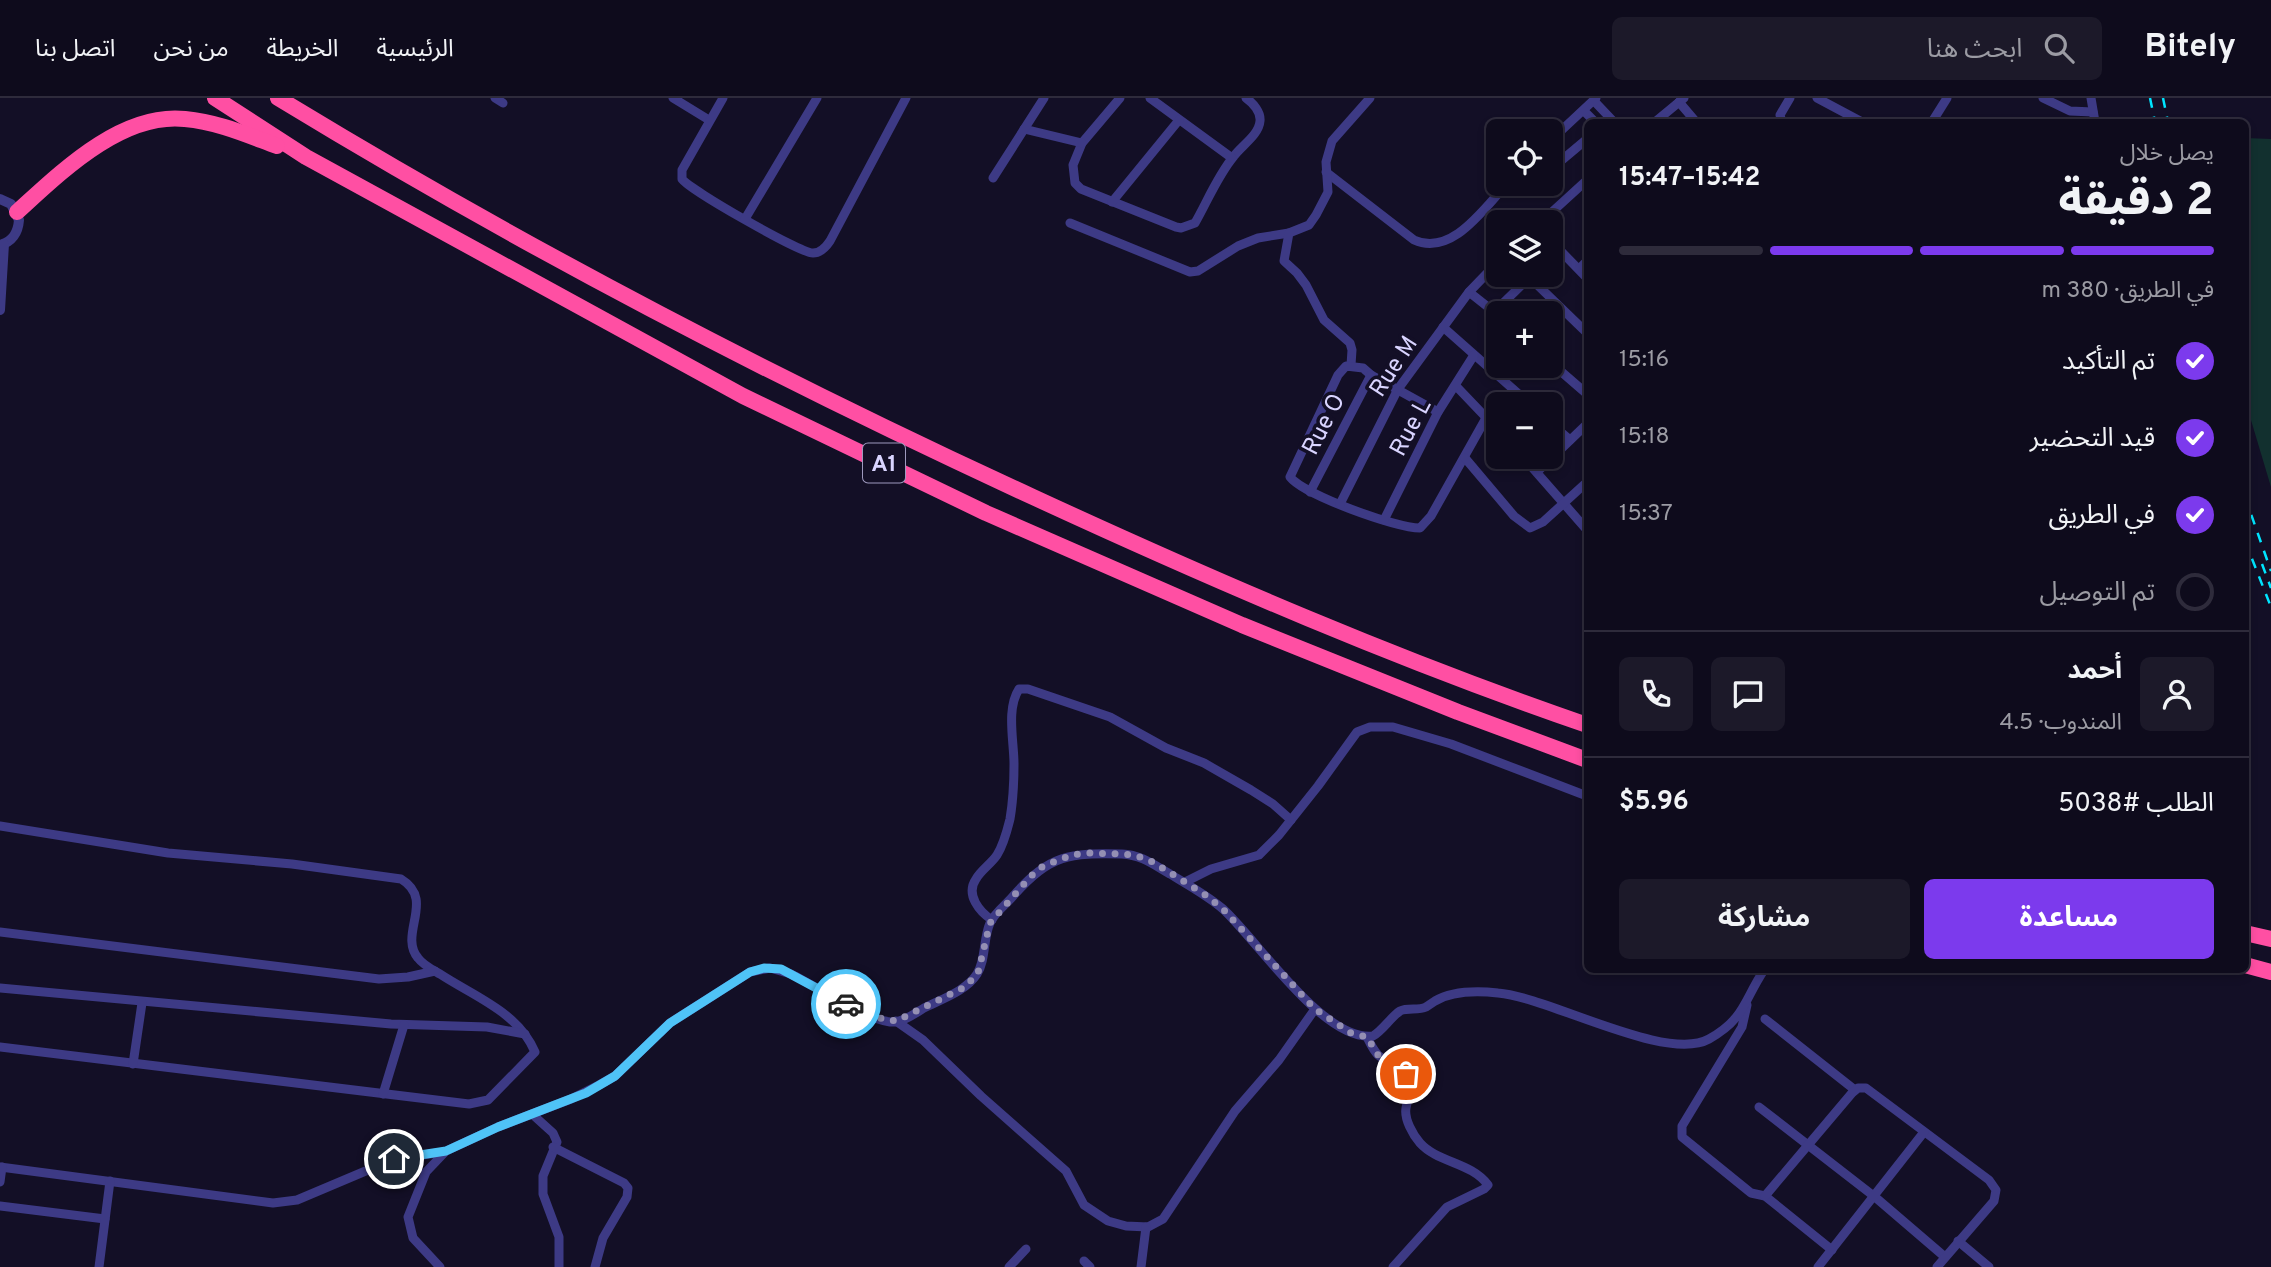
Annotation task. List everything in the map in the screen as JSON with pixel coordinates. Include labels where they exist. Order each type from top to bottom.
[{"type":"highway","name":"A1","points":[[215,98],[306,157],[743,396],[986,513],[1254,630],[1458,712],[1584,759]]},
{"type":"highway","name":"A1","points":[[278,98],[552,257],[746,359],[949,458],[1230,586],[1486,690],[1584,724]]},
{"type":"highway","points":[[17,212],[103,141],[136,126],[155,121],[182,118],[211,122],[306,157]]},
{"type":"highway","points":[[2249,934],[2271,939]]},
{"type":"highway","points":[[2249,966],[2271,972]]},
{"type":"street","points":[[673,98],[709,120]]},
{"type":"street","points":[[723,98],[681,170],[682,178],[691,187],[745,219],[803,251],[815,253],[821,251],[830,241],[906,98]]},
{"type":"street","points":[[745,219],[817,98]]},
{"type":"street","points":[[993,178],[1044,98]]},
{"type":"street","points":[[1120,98],[1082,143],[1073,165],[1075,183],[1081,189],[1176,227],[1192,226],[1195,223],[1232,158],[1256,132],[1260,121],[1256,108],[1246,98]]},
{"type":"street","points":[[1150,98],[1232,158]]},
{"type":"street","points":[[1070,223],[1190,272],[1198,271],[1238,246],[1258,238],[1290,233],[1309,225],[1316,215],[1328,192],[1326,162],[1332,141],[1370,98]]},
{"type":"street","points":[[1781,119],[1780,115],[1790,98]]},
{"type":"street","points":[[1817,98],[1856,119]]},
{"type":"street","points":[[1934,119],[1947,98]]},
{"type":"street","points":[[2043,98],[2070,111],[2094,117],[2091,98]]},
{"type":"street","points":[[1563,130],[1595,100],[1611,119]]},
{"type":"street","points":[[1659,119],[1681,100],[1694,119]]},
{"type":"street","points":[[1584,111],[1592,119]]},
{"type":"street","points":[[1112,202],[1179,120]]},
{"type":"street","points":[[1024,129],[1082,143]]},
{"type":"street","points":[[1563,159],[1584,142]]},
{"type":"street","points":[[1326,172],[1415,240],[1430,244],[1455,238],[1495,196]]},
{"type":"street","points":[[1554,210],[1584,183]]},
{"type":"street","points":[[0,199],[11,204],[17,212],[18,228],[15,235],[2,245],[0,310]]},
{"type":"street","points":[[1290,233],[1284,261],[1302,279],[1330,327],[1350,343],[1351,365]]},
{"type":"street","points":[[1563,253],[1584,275]]},
{"type":"street","points":[[1579,269],[1584,264]]},
{"type":"street","name":"Rue M","points":[[1340,505],[1398,389],[1469,292],[1486,274]]},
{"type":"street","points":[[1508,301],[1520,287]]},
{"type":"street","points":[[1541,287],[1584,330]]},
{"type":"street","points":[[1469,292],[1486,306]]},
{"type":"street","points":[[1443,327],[1516,392]]},
{"type":"street","name":"Rue L","points":[[1384,520],[1438,412],[1474,355]]},
{"type":"street","points":[[1438,412],[1363,368],[1351,365],[1343,368],[1290,473],[1291,478],[1310,492],[1384,520],[1417,529],[1426,524],[1486,418],[1456,386]]},
{"type":"street","points":[[1563,373],[1584,391]]},
{"type":"street","name":"Rue O","points":[[1310,492],[1371,375]]},
{"type":"street","points":[[1537,472],[1584,427]]},
{"type":"street","points":[[1563,434],[1570,440]]},
{"type":"street","points":[[1465,458],[1514,516],[1528,527],[1533,528],[1544,522],[1584,485]]},
{"type":"street","points":[[1534,469],[1584,527]]},
{"type":"street","points":[[992,920],[978,909],[973,887],[975,879],[1003,845],[1010,818],[1014,765],[1013,714],[1015,696],[1019,689],[1028,689],[1110,717],[1166,748],[1222,772],[1273,804],[1291,820]]},
{"type":"street","points":[[1185,882],[1211,869],[1259,855],[1291,820],[1357,732],[1370,727],[1393,727],[1451,744],[1584,795]]},
{"type":"street","points":[[0,826],[168,853],[292,864],[401,879],[413,891],[417,902],[412,947],[419,960],[503,1011],[524,1034],[535,1052],[488,1100],[469,1104],[0,1047]]},
{"type":"street","points":[[896,1021],[965,987],[978,973],[992,920],[1031,876],[1043,866],[1072,855],[1088,853],[1135,855],[1153,862],[1185,882],[1223,909],[1315,1009],[1351,1033],[1367,1037],[1379,1032],[1403,1010],[1422,1008],[1447,996],[1484,992],[1507,994],[1538,1002],[1608,1028],[1676,1043],[1699,1043],[1725,1028],[1747,1003],[1762,973]]},
{"type":"street","points":[[0,932],[379,979],[408,977],[435,971]]},
{"type":"street","points":[[0,1182],[1,1167],[273,1203],[298,1200],[394,1159],[446,1151],[498,1127],[586,1093],[615,1076],[670,1023],[734,981],[764,968],[781,969],[824,990],[860,1012],[896,1021],[923,1040],[981,1096],[1066,1171],[1084,1205],[1108,1221],[1134,1228],[1146,1227],[1163,1220],[1235,1111],[1279,1060],[1315,1009]]},
{"type":"street","points":[[0,988],[404,1025],[487,1027],[524,1034]]},
{"type":"street","points":[[133,1064],[142,1003]]},
{"type":"street","points":[[1747,1003],[1745,1021],[1682,1126],[1681,1133],[1684,1140],[1751,1193],[1765,1196],[1832,1250]]},
{"type":"street","points":[[1765,1019],[1855,1090]]},
{"type":"street","points":[[383,1094],[404,1025]]},
{"type":"street","points":[[1725,1028],[1731,1045]]},
{"type":"street","points":[[1367,1037],[1378,1055],[1398,1066],[1406,1074],[1411,1088],[1406,1109],[1407,1119],[1416,1139],[1428,1151],[1472,1171],[1488,1185],[1447,1208],[1393,1267]]},
{"type":"street","points":[[1765,1196],[1855,1090],[1869,1090],[1989,1180],[1996,1190],[1994,1201],[1937,1267]]},
{"type":"street","points":[[1759,1107],[1875,1196],[1945,1257]]},
{"type":"street","points":[[532,1114],[553,1133],[557,1142],[543,1176],[543,1194],[559,1237],[559,1267]]},
{"type":"street","points":[[1818,1267],[1924,1132]]},
{"type":"street","points":[[553,1147],[624,1183],[628,1188],[627,1197],[603,1238],[595,1267]]},
{"type":"street","points":[[440,1267],[413,1238],[408,1217],[426,1172],[446,1151]]},
{"type":"street","points":[[99,1267],[110,1181]]},
{"type":"street","points":[[0,1206],[105,1219]]},
{"type":"street","points":[[1141,1267],[1146,1227]]},
{"type":"street","points":[[1958,1241],[1989,1267]]},
{"type":"street","points":[[1009,1267],[1026,1249]]},
{"type":"green space","points":[[2249,138],[2271,139],[2271,487],[2249,413]]},
{"type":"railway","points":[[2150,98],[2154,119]]},
{"type":"railway","points":[[2163,98],[2167,119]]},
{"type":"railway","points":[[2249,508],[2271,571]]},
{"type":"railway","points":[[2249,551],[2271,607]]},
{"type":"railway","points":[[2262,564],[2271,588]]},
{"type":"way so far","points":[[846,1004],[860,1012],[891,1022],[905,1019],[965,987],[978,973],[990,923],[1043,866],[1072,855],[1088,853],[1135,855],[1153,862],[1223,909],[1315,1009],[1336,1025],[1367,1037],[1378,1055],[1401,1068],[1406,1074]]},
{"type":"route","points":[[394,1159],[446,1151],[498,1127],[586,1093],[615,1076],[670,1023],[750,972],[764,968],[781,969],[846,1004]]}]
